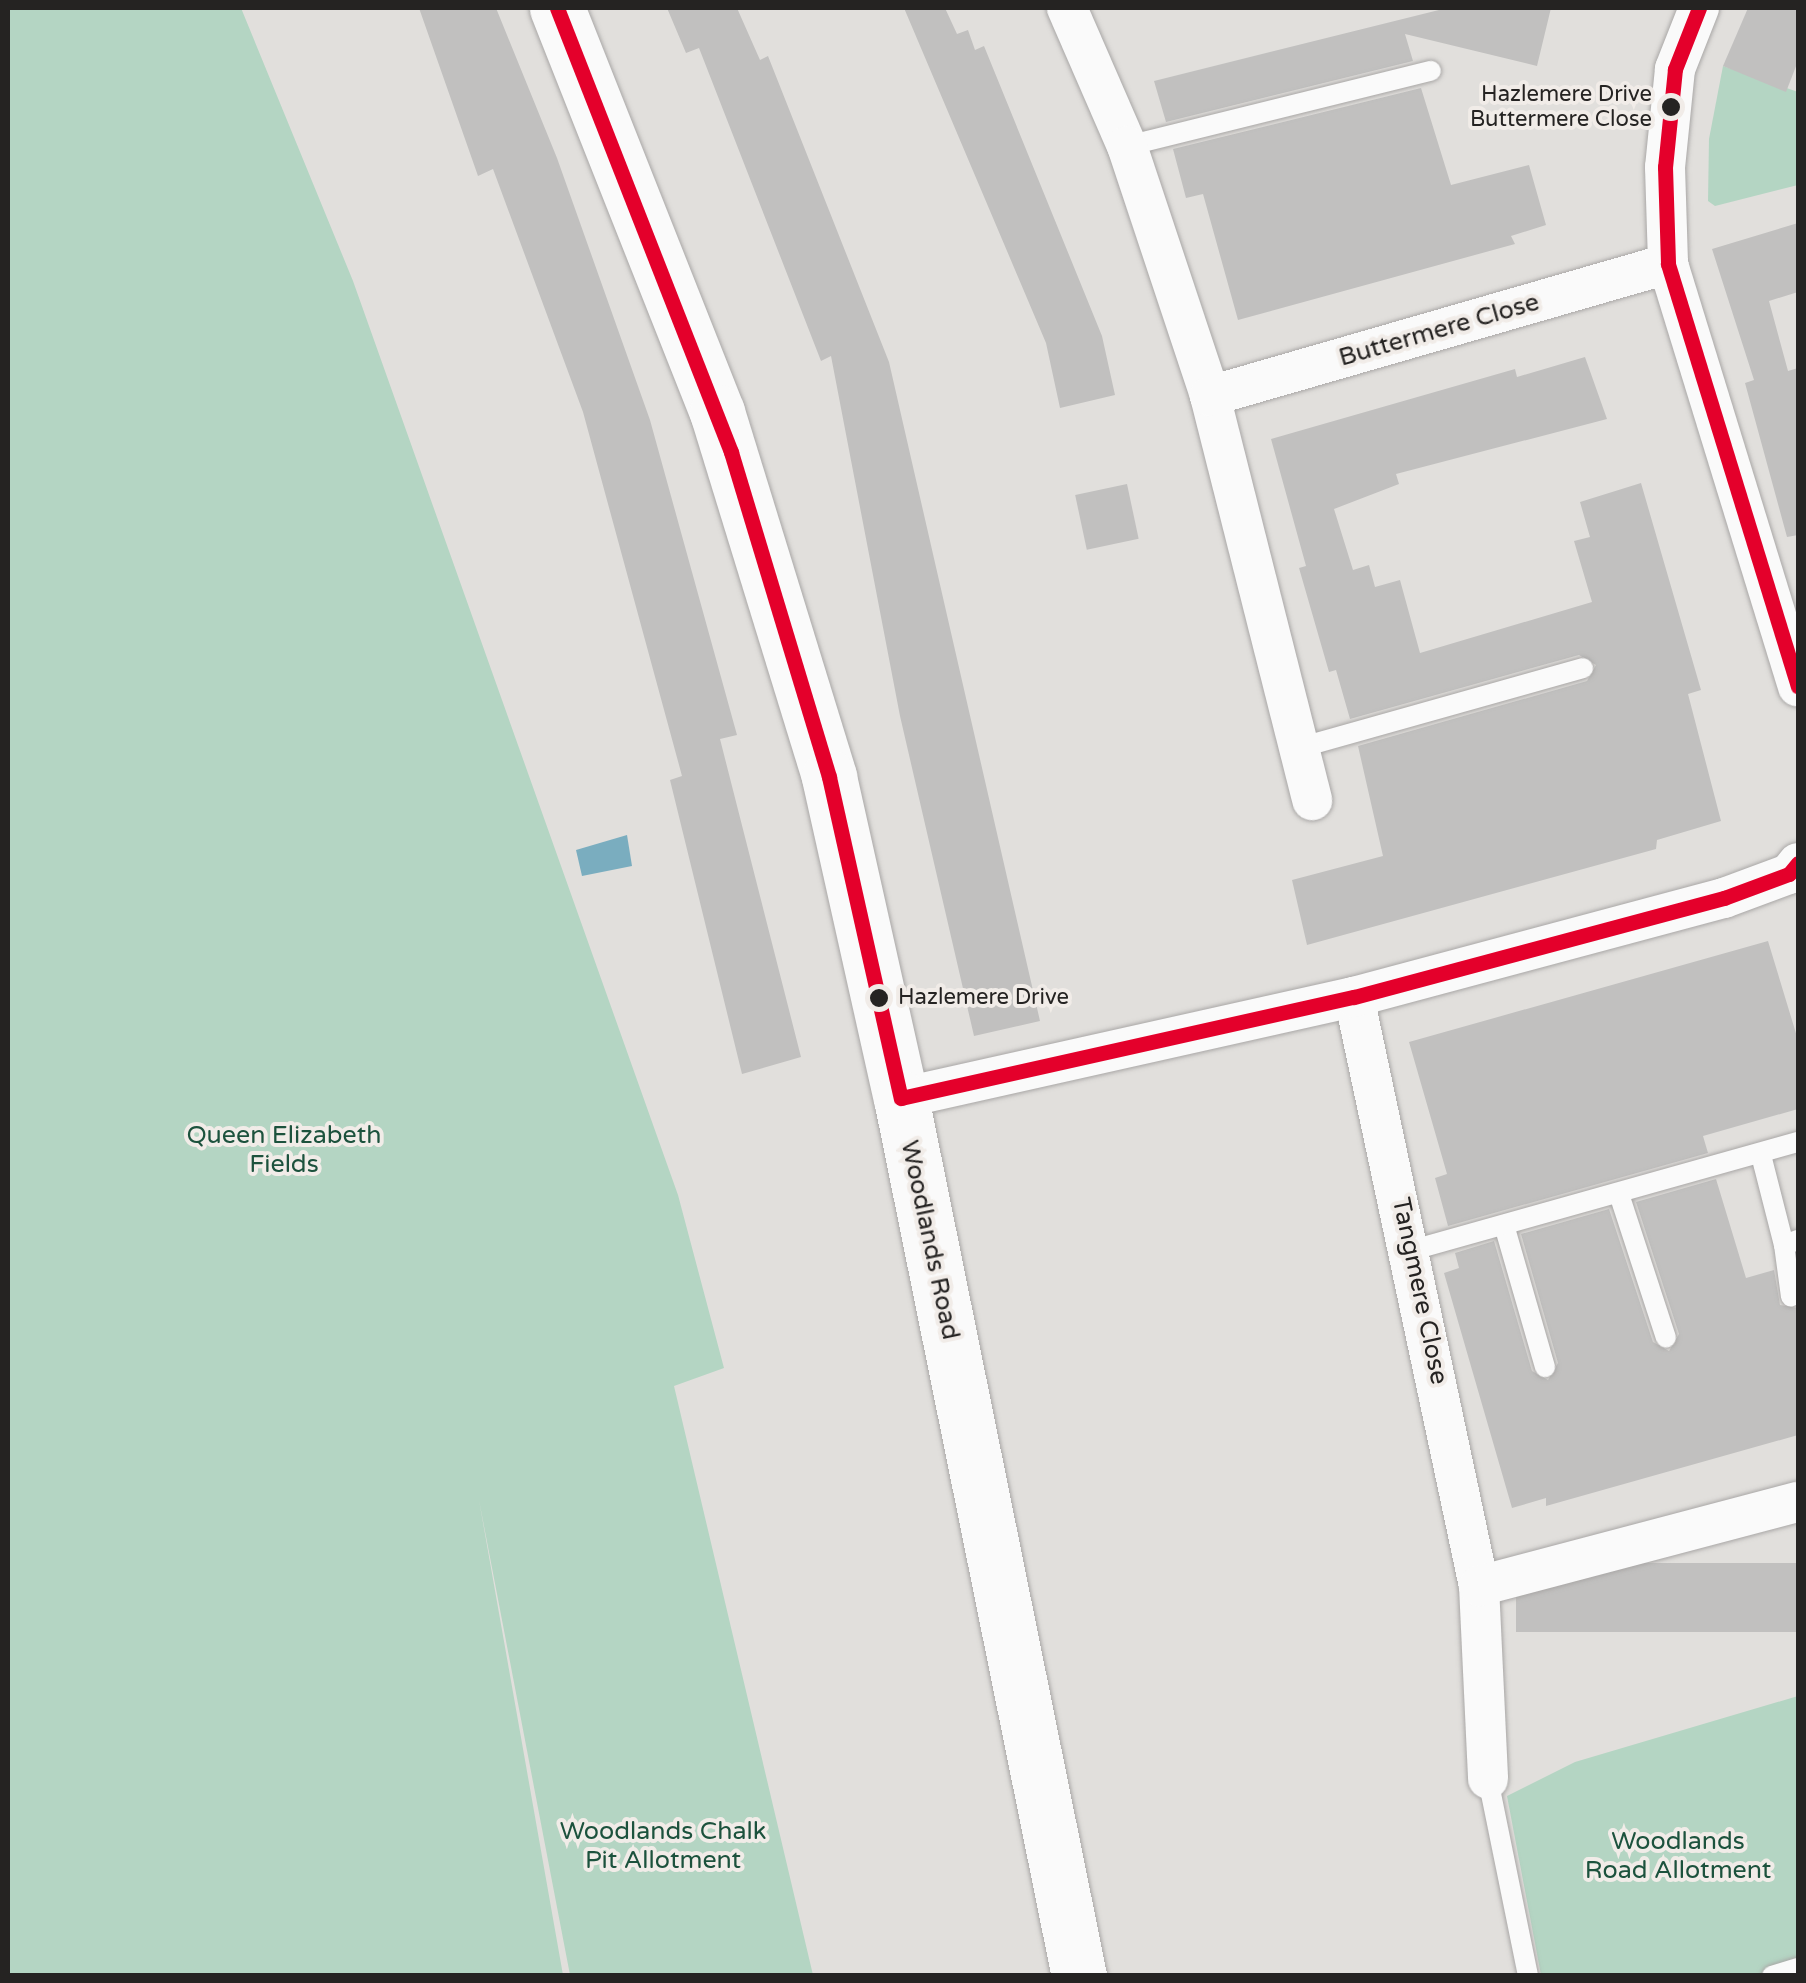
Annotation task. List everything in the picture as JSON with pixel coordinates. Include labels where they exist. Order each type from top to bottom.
[{"type":"street","name":"Woodlands Road","points":[[556,8],[731,452],[828,777],[901,1098],[1079,1976]]},
{"type":"street","points":[[1068,8],[1127,146],[1210,396],[1312,800]]},
{"type":"street","points":[[1700,8],[1675,69],[1665,167],[1668,264],[1798,686]]},
{"type":"street","name":"Buttermere Close","points":[[1210,396],[1668,264]]},
{"type":"street","points":[[901,1098],[1354,996],[1724,898],[1789,874],[1798,863]]},
{"type":"street","name":"Tangmere Close","points":[[1354,996],[1413,1250],[1479,1586],[1488,1779]]},
{"type":"street","points":[[1479,1586],[1798,1502]]},
{"type":"lane","points":[[1127,146],[1431,71]]},
{"type":"lane","points":[[1298,748],[1583,668]]},
{"type":"lane","points":[[1413,1250],[1761,1156],[1798,1142]]},
{"type":"lane","points":[[1761,1156],[1791,1242],[1791,1297]]},
{"type":"lane","points":[[1620,1194],[1666,1338]]},
{"type":"lane","points":[[1504,1225],[1545,1367]]},
{"type":"lane","points":[[1488,1779],[1528,1976]]},
{"type":"lane","points":[[1772,1976],[1798,1968]]},
{"type":"green space","name":"Queen Elizabeth Fields","points":[[8,8],[241,8],[353,281],[678,1195],[724,1368],[674,1386],[813,1975],[570,1975],[479,1500],[563,1975],[8,1975]]},
{"type":"green space","points":[[1723,66],[1798,92],[1798,185],[1715,206],[1708,201],[1709,139]]},
{"type":"green space","name":"Woodlands Road Allotment","points":[[1798,1696],[1798,1975],[1541,1975],[1507,1796],[1575,1762]]},
{"type":"water","points":[[627,835],[632,866],[582,876],[576,850]]},
{"type":"building","points":[[419,8],[496,8],[557,158],[650,420],[737,735],[720,739],[801,1057],[742,1074],[670,780],[682,776],[583,412],[493,169],[478,176]]},
{"type":"building","points":[[667,8],[737,8],[760,60],[768,56],[889,362],[1040,1021],[974,1036],[900,716],[831,356],[821,361],[699,48],[686,53]]},
{"type":"building","points":[[904,8],[945,8],[957,34],[968,30],[975,50],[984,46],[1102,336],[1115,395],[1060,408],[1046,343]]},
{"type":"building","points":[[1447,8],[1551,8],[1537,66],[1405,34],[1413,61],[1166,122],[1154,81]]},
{"type":"building","points":[[1748,8],[1798,8],[1798,61],[1786,92],[1723,66]]},
{"type":"building","points":[[1421,88],[1451,185],[1529,165],[1546,225],[1511,236],[1515,244],[1238,320],[1203,194],[1186,198],[1173,149]]},
{"type":"building","points":[[1798,223],[1798,292],[1769,301],[1788,371],[1798,368],[1798,535],[1787,537],[1745,383],[1754,380],[1712,249]]},
{"type":"building","points":[[1585,357],[1607,419],[1396,474],[1399,484],[1334,509],[1353,570],[1369,565],[1375,587],[1400,580],[1420,653],[1592,602],[1574,541],[1590,537],[1580,502],[1641,483],[1701,690],[1688,694],[1721,821],[1657,840],[1656,849],[1307,945],[1292,880],[1383,856],[1358,746],[1587,681],[1596,665],[1579,655],[1350,719],[1336,670],[1329,672],[1299,568],[1306,566],[1271,439],[1515,369],[1517,377]]},
{"type":"building","points":[[1127,484],[1139,539],[1087,550],[1075,495]]},
{"type":"building","points":[[1768,941],[1798,1040],[1798,1109],[1703,1136],[1708,1153],[1448,1226],[1435,1178],[1447,1174],[1409,1042]]},
{"type":"building","points":[[1716,1179],[1746,1278],[1774,1270],[1780,1305],[1798,1308],[1798,1435],[1546,1506],[1546,1498],[1512,1508],[1444,1273],[1459,1268],[1455,1253],[1494,1241],[1532,1371],[1548,1380],[1558,1363],[1521,1234],[1609,1209],[1653,1342],[1669,1351],[1679,1334],[1636,1202]]},
{"type":"building","points":[[1516,1563],[1798,1563],[1798,1632],[1516,1632]]},
{"type":"transit line","points":[[557,8],[731,452],[829,777],[901,1098],[1354,997],[1724,898],[1789,874],[1798,863]]},
{"type":"transit line","points":[[1699,8],[1675,69],[1665,167],[1668,264],[1798,686]]},
{"type":"place","name":"Hazlemere Drive Buttermere Close","points":[[1671,107]]},
{"type":"place","name":"Hazlemere Drive","points":[[879,998]]},
{"type":"park label","name":"Woodlands Chalk Pit Allotment","points":[[663,1846]]}]
